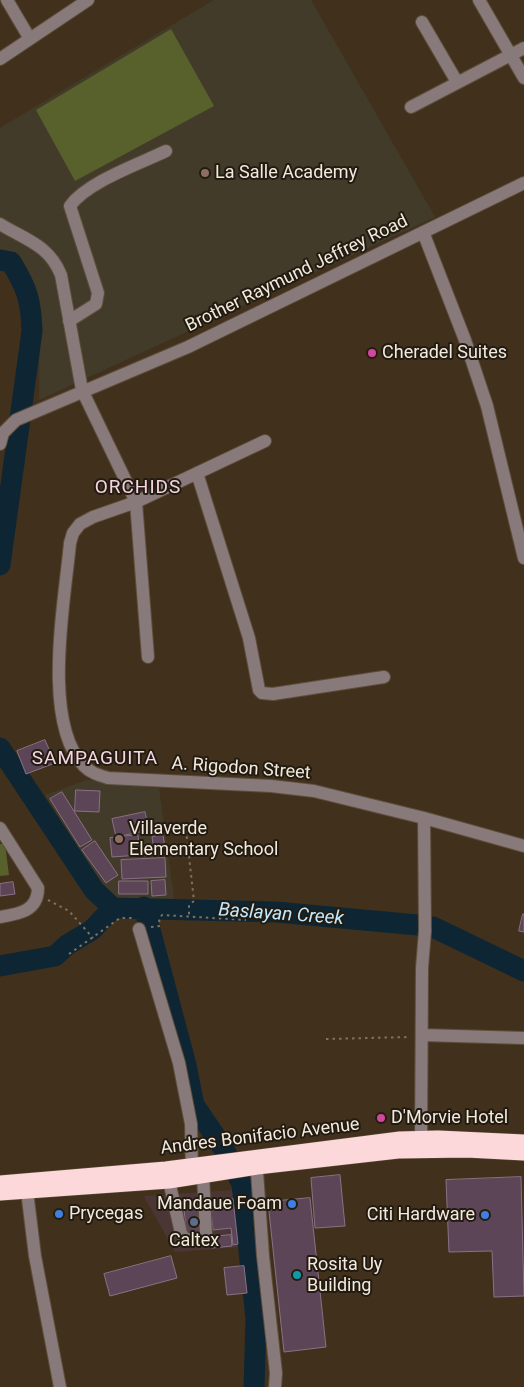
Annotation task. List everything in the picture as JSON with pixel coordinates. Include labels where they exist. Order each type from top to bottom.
[{"type":"highway","name":"Andres Bonifacio Avenue","points":[[0,1193],[169,1180],[216,1167],[421,1144],[524,1142]]},
{"type":"highway","name":"Andres Bonifacio Avenue","points":[[421,1144],[467,1150],[524,1154]]},
{"type":"highway","name":"Andres Bonifacio Avenue","points":[[0,1183],[166,1169],[196,1172]]},
{"type":"street","points":[[7,0],[30,39]]},
{"type":"street","points":[[0,59],[88,0]]},
{"type":"street","points":[[479,0],[512,54],[524,78]]},
{"type":"street","points":[[422,22],[457,82]]},
{"type":"street","points":[[410,106],[524,48]]},
{"type":"street","points":[[69,321],[96,304],[98,293],[70,206],[82,194],[104,181],[166,151]]},
{"type":"street","name":"Brother Raymund Jeffrey Road","points":[[0,444],[3,433],[16,420],[188,346],[524,184]]},
{"type":"street","points":[[0,224],[48,251],[56,261],[61,275],[82,390],[136,502],[148,657]]},
{"type":"street","points":[[423,232],[465,340],[487,406],[524,558]]},
{"type":"street","name":"A. Rigodon Street","points":[[266,441],[136,502],[80,524],[73,533],[70,543],[58,673],[61,715],[71,746],[83,766],[94,774],[108,778],[271,786],[314,791],[424,818],[524,846]]},
{"type":"street","points":[[197,473],[249,638],[259,690],[262,693],[273,694],[384,677]]},
{"type":"street","points":[[421,1144],[422,968],[425,931],[424,818]]},
{"type":"street","points":[[0,828],[38,888],[38,899],[31,908],[22,913],[0,917]]},
{"type":"street","points":[[137,923],[179,1063],[191,1124],[206,1235],[204,1238],[198,1240],[184,1238],[181,1233],[169,1180]]},
{"type":"street","points":[[422,1035],[524,1038]]},
{"type":"street","points":[[249,1163],[263,1256],[276,1373],[275,1387]]},
{"type":"street","points":[[26,1191],[35,1256],[60,1387]]},
{"type":"path","points":[[186,830],[194,901],[190,905],[189,916]]},
{"type":"path","points":[[38,895],[69,911],[92,937]]},
{"type":"path","points":[[158,926],[160,926],[159,919],[162,915],[246,920]]},
{"type":"path","points":[[69,954],[120,918],[137,923]]},
{"type":"path","points":[[326,1039],[422,1035]]},
{"type":"shaded area","name":"La Salle Academy","points":[[214,0],[311,0],[435,217],[39,400],[40,302],[17,253],[0,249],[0,128]]},
{"type":"shaded area","name":"Villaverde Elementary School","points":[[87,780],[159,788],[174,899],[117,899],[100,883],[45,795]]},
{"type":"shaded area","points":[[234,1190],[240,1247],[175,1252],[144,1196]]},
{"type":"green space","points":[[171,29],[214,106],[75,181],[36,110]]},
{"type":"green space","points":[[0,844],[5,844],[9,875],[0,876]]},
{"type":"building","points":[[45,740],[55,763],[26,774],[17,751]]},
{"type":"building","points":[[76,790],[100,791],[99,812],[75,811]]},
{"type":"building","points":[[62,792],[92,840],[80,847],[50,799]]},
{"type":"building","points":[[145,812],[149,830],[116,837],[112,819]]},
{"type":"building","points":[[138,835],[140,855],[112,857],[110,838]]},
{"type":"building","points":[[163,835],[166,853],[155,855],[152,837]]},
{"type":"building","points":[[95,841],[118,875],[106,883],[82,850]]},
{"type":"building","points":[[165,858],[166,877],[122,879],[121,860]]},
{"type":"building","points":[[165,880],[166,895],[152,896],[151,881]]},
{"type":"building","points":[[119,881],[148,881],[148,894],[119,894]]},
{"type":"building","points":[[13,882],[15,894],[0,896],[0,884]]},
{"type":"building","points":[[524,914],[524,932],[519,931]]},
{"type":"building","points":[[340,1175],[345,1226],[315,1228],[311,1178]]},
{"type":"building","name":"Citi Hardware","points":[[521,1177],[524,1296],[494,1297],[492,1251],[449,1252],[446,1180]]},
{"type":"building","name":"Rosita Uy Building","points":[[310,1198],[326,1347],[284,1352],[268,1202]]},
{"type":"building","points":[[233,1199],[238,1244],[233,1245],[231,1228],[213,1230],[210,1201]]},
{"type":"building","name":"Caltex","points":[[200,1200],[205,1242],[188,1244],[183,1202]]},
{"type":"building","points":[[231,1235],[232,1246],[212,1248],[211,1237]]},
{"type":"building","points":[[171,1256],[177,1278],[110,1296],[104,1274]]},
{"type":"building","points":[[244,1266],[247,1293],[227,1295],[224,1268]]},
{"type":"waterway","points":[[0,260],[11,262],[21,279],[31,311],[32,331],[0,565]]},
{"type":"waterway","name":"Baslayan Creek","points":[[0,748],[94,890],[113,908],[276,912],[418,925]]},
{"type":"waterway","points":[[144,907],[186,1065],[194,1105],[224,1149],[242,1184],[256,1319],[254,1387]]},
{"type":"waterway","name":"Baslayan Creek","points":[[0,966],[55,956],[67,945],[92,930],[113,908]]},
{"type":"waterway","name":"Baslayan Creek","points":[[433,927],[524,971]]},
{"type":"place","name":"La Salle Academy","points":[[205,173]]},
{"type":"place","name":"Cheradel Suites","points":[[372,353]]},
{"type":"place","name":"Villaverde Elementary School","points":[[119,839]]},
{"type":"place","name":"D'Morvie Hotel","points":[[381,1118]]},
{"type":"place","name":"Mandaue Foam","points":[[292,1204]]},
{"type":"place","name":"Prycegas","points":[[59,1214]]},
{"type":"place","name":"Citi Hardware","points":[[485,1215]]},
{"type":"place","name":"Caltex","points":[[194,1222]]},
{"type":"place","name":"Rosita Uy Building","points":[[297,1275]]},
{"type":"district","name":"ORCHIDS","points":[[138,488]]},
{"type":"district","name":"SAMPAGUITA","points":[[95,759]]}]
